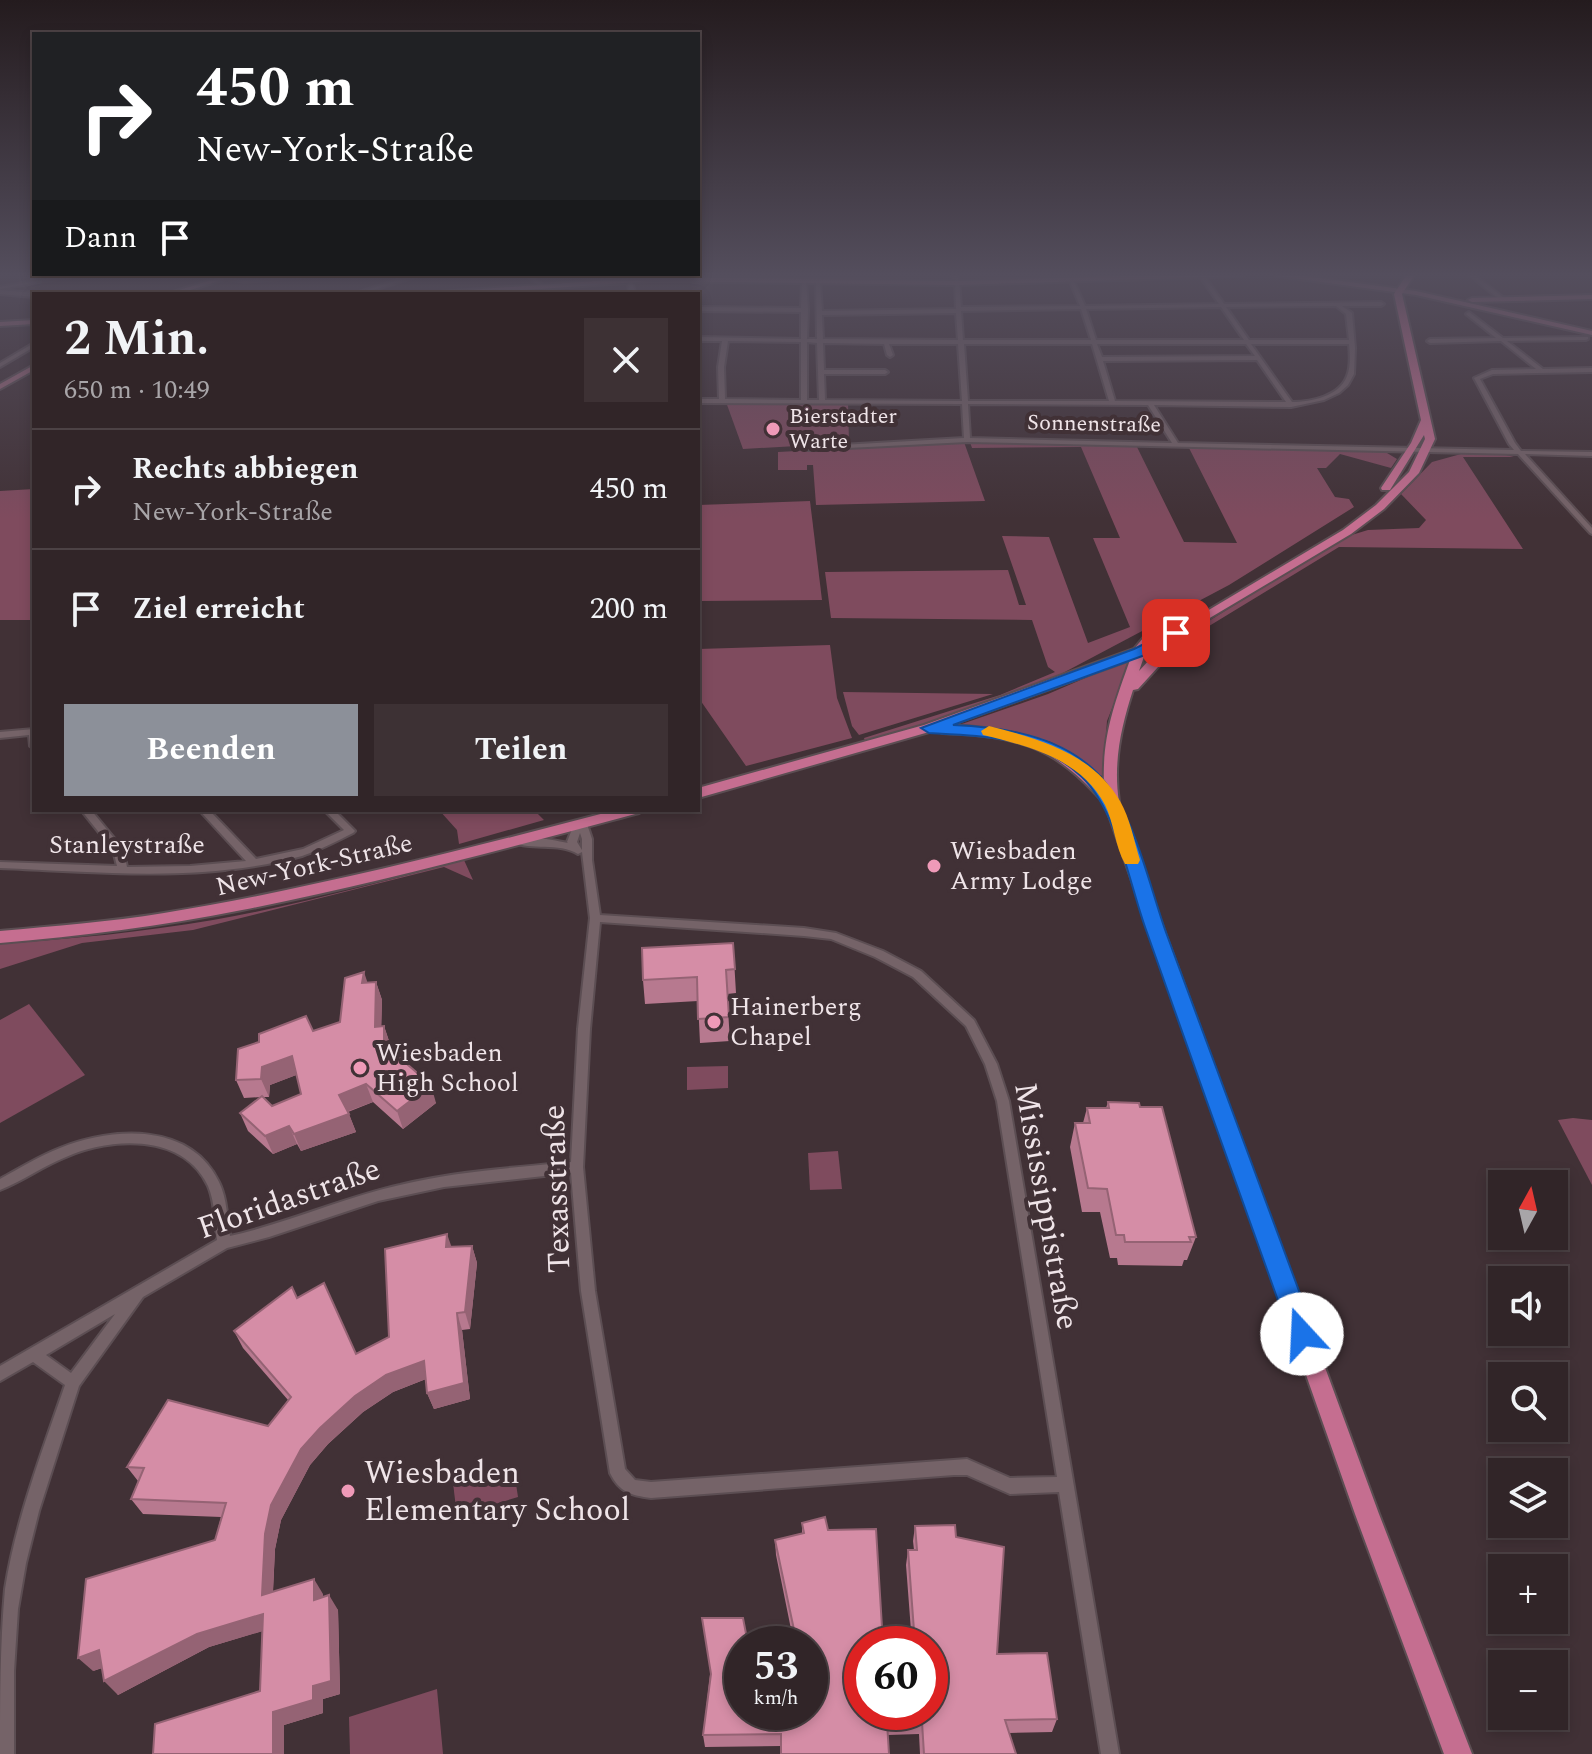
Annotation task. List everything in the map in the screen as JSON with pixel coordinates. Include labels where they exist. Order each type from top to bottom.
[{"type":"main road","points":[[700,792],[929,728],[1139,652],[1201,620],[1347,532],[1380,507],[1417,468],[1426,450],[1430,430],[1413,356]]},
{"type":"main road","points":[[0,387],[32,368]]},
{"type":"main road","points":[[1037,691],[1152,635],[1346,521],[1386,488],[1406,462],[1425,415]]},
{"type":"main road","points":[[1125,697],[1163,651],[1201,620]]},
{"type":"main road","points":[[1152,635],[1139,652],[1115,724],[1110,754],[1112,803],[1367,1514],[1458,1754]]},
{"type":"main road","points":[[929,728],[995,732],[1047,746],[1088,773],[1112,803]]},
{"type":"main road","name":"New-York-Straße","points":[[0,937],[104,928],[243,907],[626,812]]},
{"type":"street","points":[[722,401],[723,356]]},
{"type":"street","points":[[804,356],[804,401]]},
{"type":"street","points":[[820,356],[822,401]]},
{"type":"street","points":[[962,356],[967,440]]},
{"type":"street","points":[[1099,356],[1113,403]]},
{"type":"street","points":[[700,401],[964,400],[1291,405],[1316,401],[1344,388],[1352,375],[1351,356]]},
{"type":"street","points":[[1522,356],[1542,371]]},
{"type":"street","points":[[1100,359],[1258,358],[1291,405]]},
{"type":"street","points":[[1592,370],[1492,372],[1477,378],[1495,417],[1520,452],[1592,532]]},
{"type":"street","points":[[821,372],[885,372]]},
{"type":"street","points":[[1150,404],[1176,444]]},
{"type":"street","name":"Sonnenstraße","points":[[808,448],[967,440],[1592,454]]},
{"type":"street","name":"Sonnenstraße","points":[[1380,449],[1395,453],[1406,462]]},
{"type":"street","points":[[1417,468],[1455,451]]},
{"type":"street","points":[[0,735],[32,732]]},
{"type":"street","points":[[88,812],[118,849],[122,868]]},
{"type":"street","name":"Stanleystraße","points":[[206,812],[254,863]]},
{"type":"street","name":"Stanleystraße","points":[[0,865],[122,868],[220,867],[254,863],[303,852],[350,831],[331,812]]},
{"type":"street","points":[[575,848],[573,835],[581,824]]},
{"type":"street","points":[[581,824],[587,839],[587,860]]},
{"type":"street","points":[[509,843],[539,841],[575,848],[587,860]]},
{"type":"street","name":"Texasstraße","points":[[587,860],[595,918],[584,1029],[577,1167],[588,1291],[618,1473],[631,1487],[651,1490],[954,1467],[967,1467],[1010,1486],[1064,1484]]},
{"type":"street","name":"Mississippistraße","points":[[595,918],[832,936],[907,967],[970,1023],[991,1064],[1003,1101],[1110,1754]]},
{"type":"street","points":[[0,1185],[67,1150],[107,1141],[151,1139],[181,1148],[197,1159],[214,1184],[224,1243]]},
{"type":"street","name":"Floridastraße","points":[[0,1374],[224,1243],[264,1235],[342,1206],[403,1189],[577,1167]]},
{"type":"street","points":[[5,1754],[5,1672],[13,1587],[31,1514],[73,1382],[140,1292]]},
{"type":"street","points":[[33,1354],[73,1382]]},
{"type":"shaded area","points":[[726,402],[848,402],[849,443],[743,449]]},
{"type":"shaded area","points":[[964,442],[985,501],[816,505],[813,465],[807,465],[807,470],[778,470],[778,452]]},
{"type":"shaded area","points":[[970,442],[1136,445],[1184,542],[1237,543],[1188,446],[1373,451],[1387,453],[1397,459],[1391,468],[1340,454],[1326,468],[1317,468],[1335,497],[1349,499],[1354,507],[1229,585],[1061,674],[972,709],[866,744],[864,738],[1000,695],[1055,672],[1048,667],[1032,620],[831,618],[825,572],[1008,570],[1019,605],[1026,605],[1002,536],[1049,537],[1088,643],[1130,627],[1093,538],[1120,538],[1081,447],[972,448]]},
{"type":"shaded area","points":[[1461,454],[1514,457],[1463,457],[1523,549],[1339,547],[1168,651],[1194,630],[1345,537],[1368,530],[1419,528],[1426,520],[1401,494],[1432,462]]},
{"type":"shaded area","points":[[32,489],[32,620],[0,620],[0,491]]},
{"type":"shaded area","points":[[810,501],[822,600],[700,601],[700,505]]},
{"type":"shaded area","points":[[830,645],[837,698],[852,738],[746,766],[700,700],[700,649]]},
{"type":"shaded area","points":[[1132,658],[1107,721],[1103,776],[1097,775],[1074,754],[1051,742],[1014,731],[959,725],[1048,694]]},
{"type":"shaded area","points":[[843,692],[993,694],[859,735],[852,726]]},
{"type":"shaded area","points":[[441,812],[536,812],[544,820],[459,844],[457,830]]},
{"type":"shaded area","points":[[464,860],[473,880],[444,867],[193,930],[82,943],[0,969],[0,944],[107,935],[213,920],[308,900]]},
{"type":"shaded area","points":[[29,1004],[85,1075],[0,1123],[0,1020]]},
{"type":"shaded area","points":[[728,1066],[728,1088],[687,1090],[687,1067]]},
{"type":"shaded area","points":[[1558,1120],[1592,1120],[1592,1185]]},
{"type":"shaded area","points":[[838,1151],[842,1189],[810,1190],[808,1153]]},
{"type":"shaded area","points":[[513,1465],[518,1497],[457,1516],[453,1483]]},
{"type":"shaded area","points":[[437,1689],[443,1754],[350,1754],[349,1717]]},
{"type":"building","points":[[733,943],[735,969],[726,970],[729,1017],[698,1019],[697,977],[643,980],[642,948]]},
{"type":"building","name":"Wiesbaden High School","points":[[364,972],[362,983],[376,982],[375,1027],[384,1026],[384,1044],[431,1085],[397,1111],[366,1084],[339,1095],[349,1114],[294,1134],[289,1126],[265,1136],[240,1113],[262,1096],[272,1106],[301,1094],[292,1056],[262,1067],[261,1079],[236,1080],[238,1049],[259,1042],[259,1034],[306,1016],[313,1031],[340,1022],[345,978]]},
{"type":"building","points":[[1108,1102],[1162,1107],[1196,1237],[1189,1237],[1191,1242],[1125,1242],[1124,1235],[1116,1235],[1107,1189],[1088,1188],[1075,1123],[1090,1123],[1087,1108],[1109,1108]]},
{"type":"building","name":"Wiesbaden Elementary School","points":[[447,1234],[446,1247],[472,1246],[465,1312],[457,1313],[464,1383],[427,1393],[424,1361],[386,1375],[355,1396],[301,1449],[271,1505],[265,1534],[262,1595],[314,1579],[314,1600],[329,1595],[331,1681],[313,1686],[313,1700],[273,1712],[273,1754],[153,1754],[155,1724],[260,1691],[263,1614],[197,1634],[104,1681],[99,1650],[78,1658],[86,1579],[215,1540],[226,1503],[131,1499],[144,1468],[127,1467],[168,1400],[268,1426],[291,1397],[234,1331],[292,1287],[297,1298],[324,1283],[356,1354],[389,1337],[385,1249]]},
{"type":"building","points":[[825,1517],[828,1530],[876,1529],[882,1626],[844,1626],[844,1730],[888,1730],[889,1754],[781,1754],[781,1734],[703,1735],[711,1674],[702,1618],[743,1618],[745,1626],[724,1626],[724,1730],[828,1730],[828,1626],[793,1626],[775,1540],[804,1533],[802,1523]]},
{"type":"building","points":[[955,1525],[956,1537],[1004,1547],[997,1654],[1047,1653],[1057,1719],[1005,1720],[1016,1754],[924,1754],[922,1730],[948,1730],[948,1626],[914,1626],[908,1550],[917,1550],[915,1526]]},
{"type":"slow traffic","points":[[989,731],[1047,746],[1088,773],[1112,803],[1131,860]]},
{"type":"place","name":"Bierstadter Warte","points":[[773,429]]},
{"type":"place","name":"Wiesbaden Army Lodge","points":[[934,866]]},
{"type":"place","name":"Hainerberg Chapel","points":[[714,1022]]},
{"type":"place","name":"Wiesbaden High School","points":[[360,1068]]},
{"type":"place","name":"Wiesbaden Elementary School","points":[[348,1491]]},
{"type":"route","points":[[1176,633],[1139,652],[1009,702],[929,728],[995,732],[1047,746],[1088,773],[1112,803],[1302,1334]]}]
